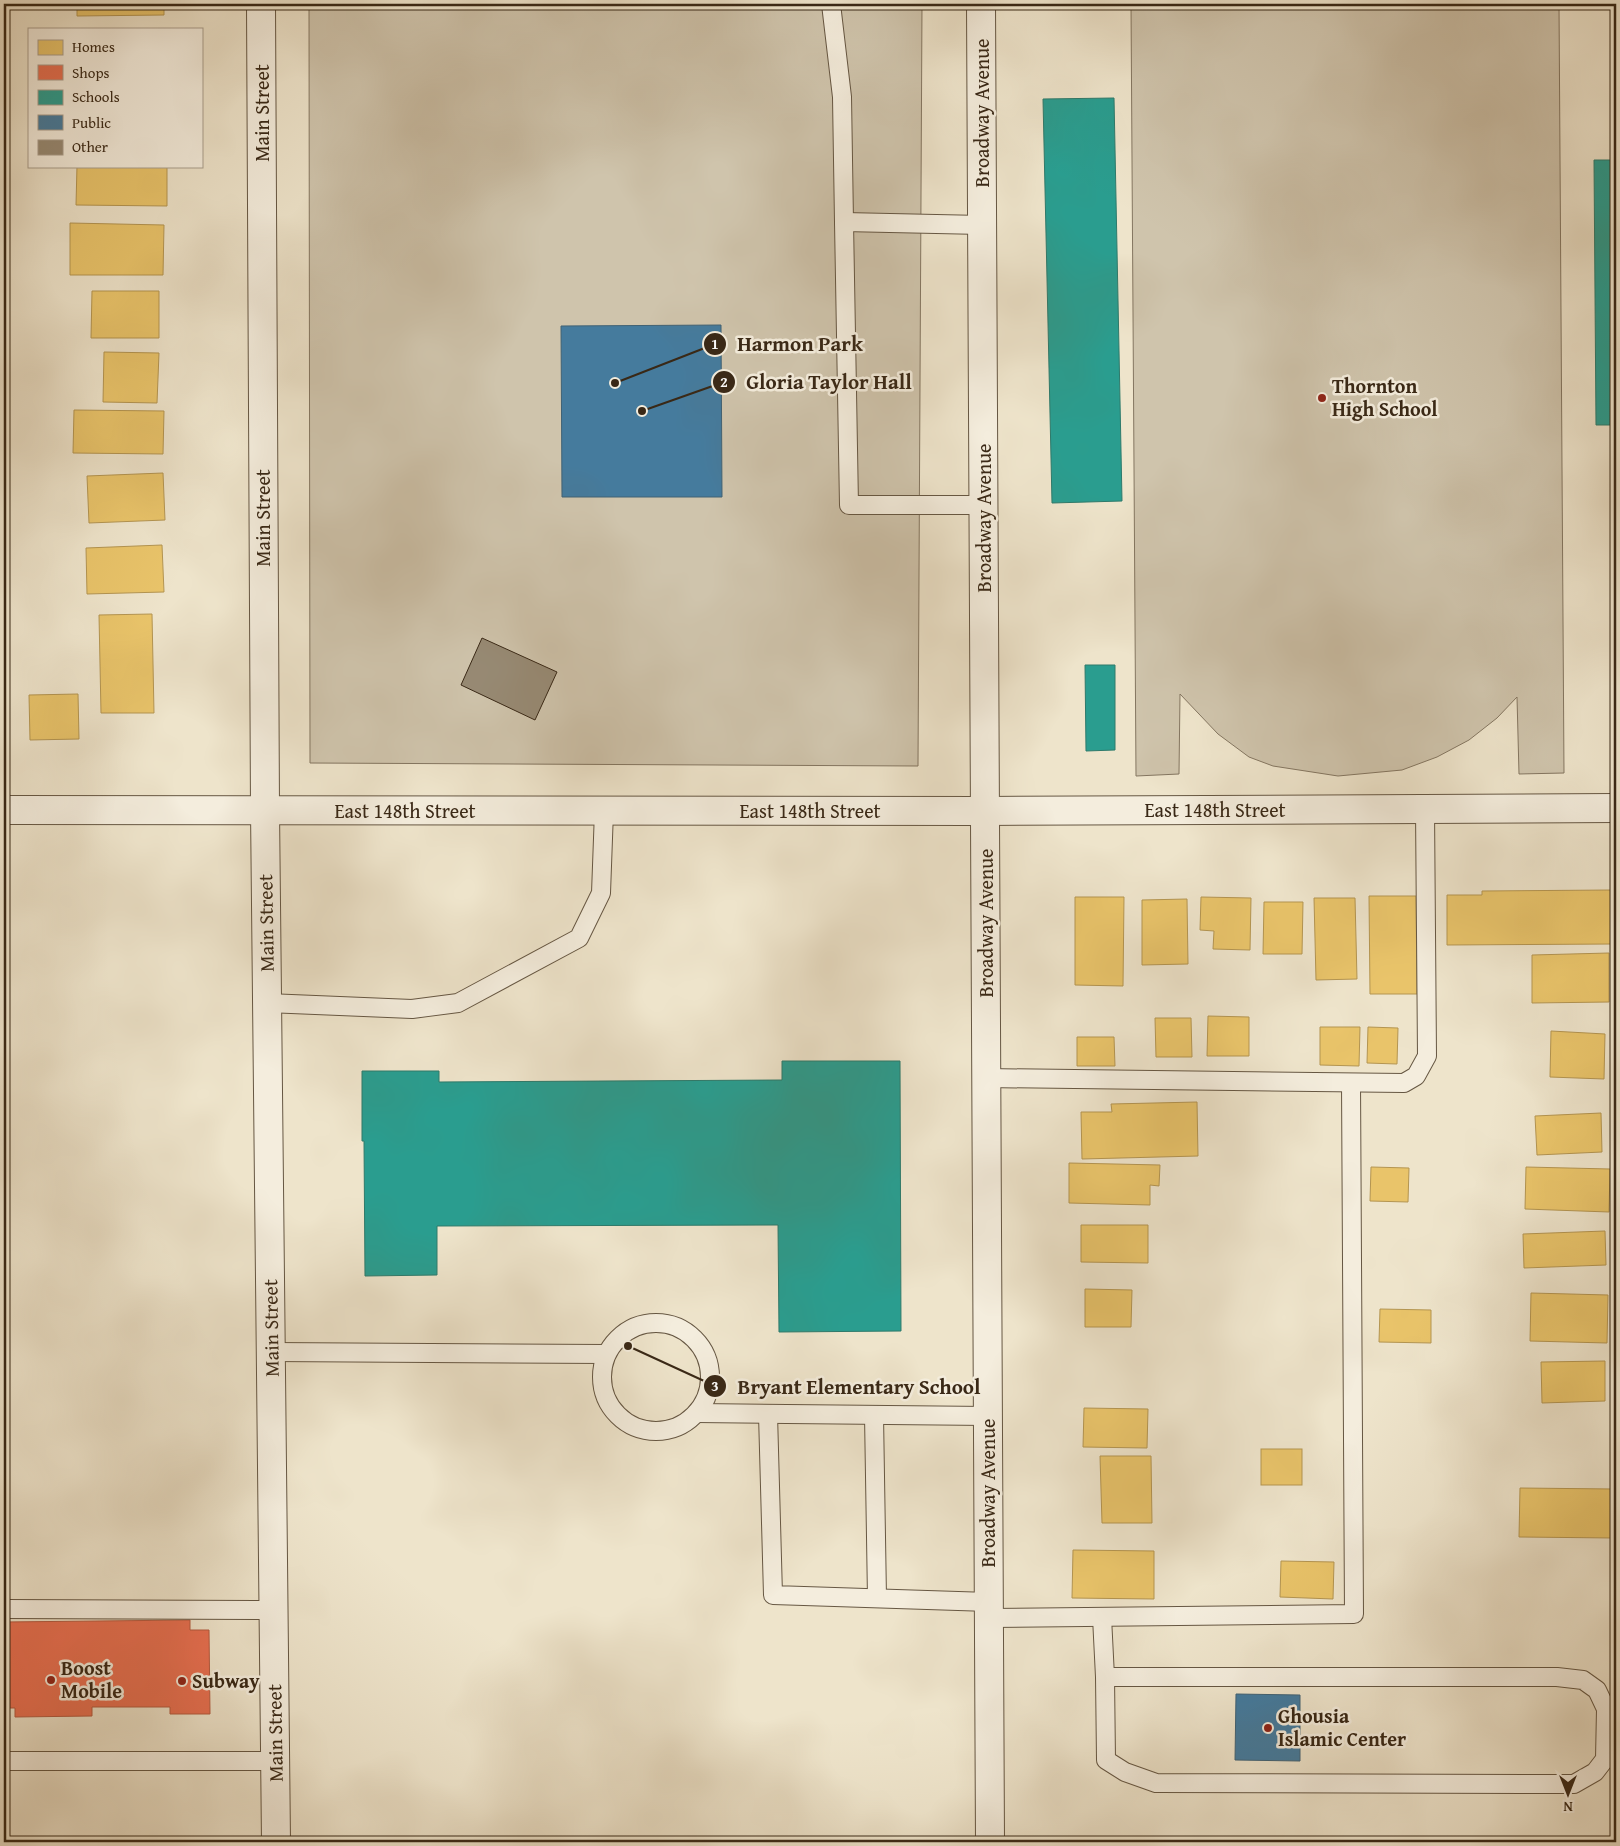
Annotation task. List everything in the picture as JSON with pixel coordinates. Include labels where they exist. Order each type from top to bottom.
[{"type":"street","name":"Main Street","points":[[261,4],[265,810],[276,1842]]},
{"type":"street","name":"Broadway Avenue","points":[[981,4],[990,1842]]},
{"type":"street","name":"East 148th Street","points":[[4,810],[985,811],[1616,808]]},
{"type":"lane","points":[[831,4],[842,97],[849,504],[984,504]]},
{"type":"lane","points":[[844,222],[982,225]]},
{"type":"lane","points":[[986,1078],[1404,1083],[1416,1076],[1427,1056],[1425,809]]},
{"type":"lane","points":[[267,1002],[412,1009],[458,1002],[579,938],[601,893],[604,811]]},
{"type":"lane","points":[[768,1414],[773,1595],[877,1598],[989,1610],[1102,1617],[1354,1614],[1351,1083]]},
{"type":"lane","points":[[656,1322],[674,1325],[690,1333],[702,1347],[710,1363],[711,1381],[707,1398],[697,1413],[682,1424],[666,1430],[648,1430],[631,1425],[617,1414],[606,1399],[602,1382],[606,1354],[622,1334],[638,1326],[656,1322]]},
{"type":"lane","points":[[271,1352],[606,1354]]},
{"type":"lane","points":[[697,1413],[988,1416]]},
{"type":"lane","points":[[874,1415],[877,1598]]},
{"type":"lane","points":[[4,1609],[274,1610]]},
{"type":"lane","points":[[1102,1617],[1106,1760],[1125,1772],[1156,1783],[1574,1784],[1595,1772],[1604,1759],[1606,1709],[1598,1690],[1583,1680],[1557,1677],[1105,1677]]},
{"type":"lane","points":[[4,1761],[276,1761]]},
{"type":"shaded area","points":[[309,4],[922,4],[918,766],[310,763]]},
{"type":"shaded area","name":"Thornton High School","points":[[1131,4],[1559,4],[1564,773],[1519,774],[1517,697],[1497,718],[1469,740],[1437,757],[1402,770],[1338,776],[1273,766],[1249,757],[1218,734],[1180,694],[1179,774],[1136,776]]},
{"type":"building: Homes","points":[[77,4],[164,4],[164,15],[77,16]]},
{"type":"building: Homes","points":[[77,168],[167,168],[167,206],[76,205]]},
{"type":"building: Homes","points":[[70,223],[164,225],[163,275],[70,275]]},
{"type":"building: Homes","points":[[92,291],[159,291],[159,338],[91,338]]},
{"type":"building: Homes","points":[[104,352],[159,353],[157,403],[103,402]]},
{"type":"building: Homes","points":[[74,410],[164,411],[163,454],[73,453]]},
{"type":"building: Homes","points":[[163,473],[165,520],[89,523],[87,476]]},
{"type":"building: Homes","points":[[162,545],[164,592],[87,594],[86,548]]},
{"type":"building: Homes","points":[[4,604],[8,604],[7,728],[4,728]]},
{"type":"building: Homes","points":[[152,614],[154,713],[101,713],[99,615]]},
{"type":"building: Homes","points":[[78,694],[79,739],[30,740],[29,695]]},
{"type":"building: Homes","points":[[1611,890],[1612,944],[1447,945],[1447,895],[1482,895],[1482,891]]},
{"type":"building: Homes","points":[[1369,896],[1416,896],[1417,994],[1370,994]]},
{"type":"building: Homes","points":[[1075,897],[1124,897],[1123,986],[1075,985]]},
{"type":"building: Homes","points":[[1201,897],[1251,898],[1250,950],[1213,949],[1214,931],[1200,930]]},
{"type":"building: Homes","points":[[1314,898],[1355,898],[1357,979],[1316,980]]},
{"type":"building: Homes","points":[[1187,899],[1188,964],[1142,965],[1142,900]]},
{"type":"building: Homes","points":[[1264,902],[1303,902],[1302,954],[1263,954]]},
{"type":"building: Homes","points":[[1609,953],[1609,1002],[1532,1003],[1532,955]]},
{"type":"building: Homes","points":[[1208,1016],[1249,1017],[1249,1056],[1207,1056]]},
{"type":"building: Homes","points":[[1155,1018],[1191,1018],[1192,1057],[1156,1057]]},
{"type":"building: Homes","points":[[1320,1027],[1360,1027],[1359,1066],[1320,1065]]},
{"type":"building: Homes","points":[[1368,1027],[1398,1028],[1397,1064],[1367,1063]]},
{"type":"building: Homes","points":[[1551,1031],[1605,1034],[1604,1079],[1550,1077]]},
{"type":"building: Homes","points":[[1077,1037],[1114,1037],[1115,1066],[1077,1066]]},
{"type":"building: Homes","points":[[1197,1102],[1198,1156],[1082,1159],[1081,1112],[1112,1112],[1111,1104]]},
{"type":"building: Homes","points":[[1601,1113],[1602,1152],[1537,1155],[1535,1116]]},
{"type":"building: Homes","points":[[1069,1163],[1160,1165],[1159,1186],[1150,1185],[1150,1205],[1069,1203]]},
{"type":"building: Homes","points":[[1371,1167],[1409,1168],[1408,1202],[1370,1201]]},
{"type":"building: Homes","points":[[1526,1167],[1610,1169],[1609,1212],[1525,1209]]},
{"type":"building: Homes","points":[[1081,1225],[1148,1225],[1148,1263],[1081,1262]]},
{"type":"building: Homes","points":[[1605,1231],[1606,1265],[1524,1268],[1523,1234]]},
{"type":"building: Homes","points":[[1085,1289],[1132,1290],[1131,1327],[1085,1327]]},
{"type":"building: Homes","points":[[1531,1293],[1608,1295],[1607,1343],[1530,1341]]},
{"type":"building: Homes","points":[[1380,1309],[1431,1310],[1431,1343],[1379,1342]]},
{"type":"building: Homes","points":[[1605,1361],[1605,1401],[1542,1403],[1541,1362]]},
{"type":"building: Homes","points":[[1084,1408],[1148,1409],[1147,1448],[1083,1447]]},
{"type":"building: Homes","points":[[1261,1449],[1302,1449],[1302,1485],[1261,1485]]},
{"type":"building: Homes","points":[[1100,1456],[1151,1456],[1152,1523],[1102,1523]]},
{"type":"building: Homes","points":[[1520,1488],[1613,1489],[1613,1538],[1519,1537]]},
{"type":"building: Homes","points":[[1073,1550],[1154,1551],[1154,1599],[1072,1598]]},
{"type":"building: Homes","points":[[1281,1561],[1334,1562],[1333,1599],[1280,1597]]},
{"type":"building: Shops","points":[[190,1620],[190,1630],[209,1630],[210,1714],[170,1714],[170,1707],[92,1707],[92,1716],[15,1717],[15,1708],[4,1708],[4,1622]]},
{"type":"building: Schools","points":[[1114,98],[1122,501],[1052,503],[1043,99]]},
{"type":"building: Schools","points":[[1594,160],[1616,160],[1616,425],[1596,425]]},
{"type":"building: Schools","points":[[1085,665],[1115,665],[1115,750],[1086,751]]},
{"type":"building: Schools","points":[[782,1061],[900,1061],[901,1331],[779,1332],[778,1225],[437,1226],[437,1275],[365,1276],[362,1071],[439,1071],[439,1082],[782,1080]]},
{"type":"building: Public","points":[[721,325],[722,497],[562,497],[561,326]]},
{"type":"building: Public","name":"Ghousia Islamic Center","points":[[1236,1694],[1300,1695],[1300,1761],[1235,1760]]},
{"type":"building: Other","points":[[482,638],[557,672],[535,720],[461,685]]},
{"type":"place","name":"Harmon Park","points":[[615,383]]},
{"type":"place","name":"Thornton High School","points":[[1322,398]]},
{"type":"place","name":"Gloria Taylor Hall","points":[[642,411]]},
{"type":"place","name":"Bryant Elementary School","points":[[628,1346]]},
{"type":"place","name":"Boost Mobile","points":[[51,1680]]},
{"type":"place","name":"Subway","points":[[182,1681]]},
{"type":"place","name":"Ghousia Islamic Center","points":[[1268,1728]]}]
